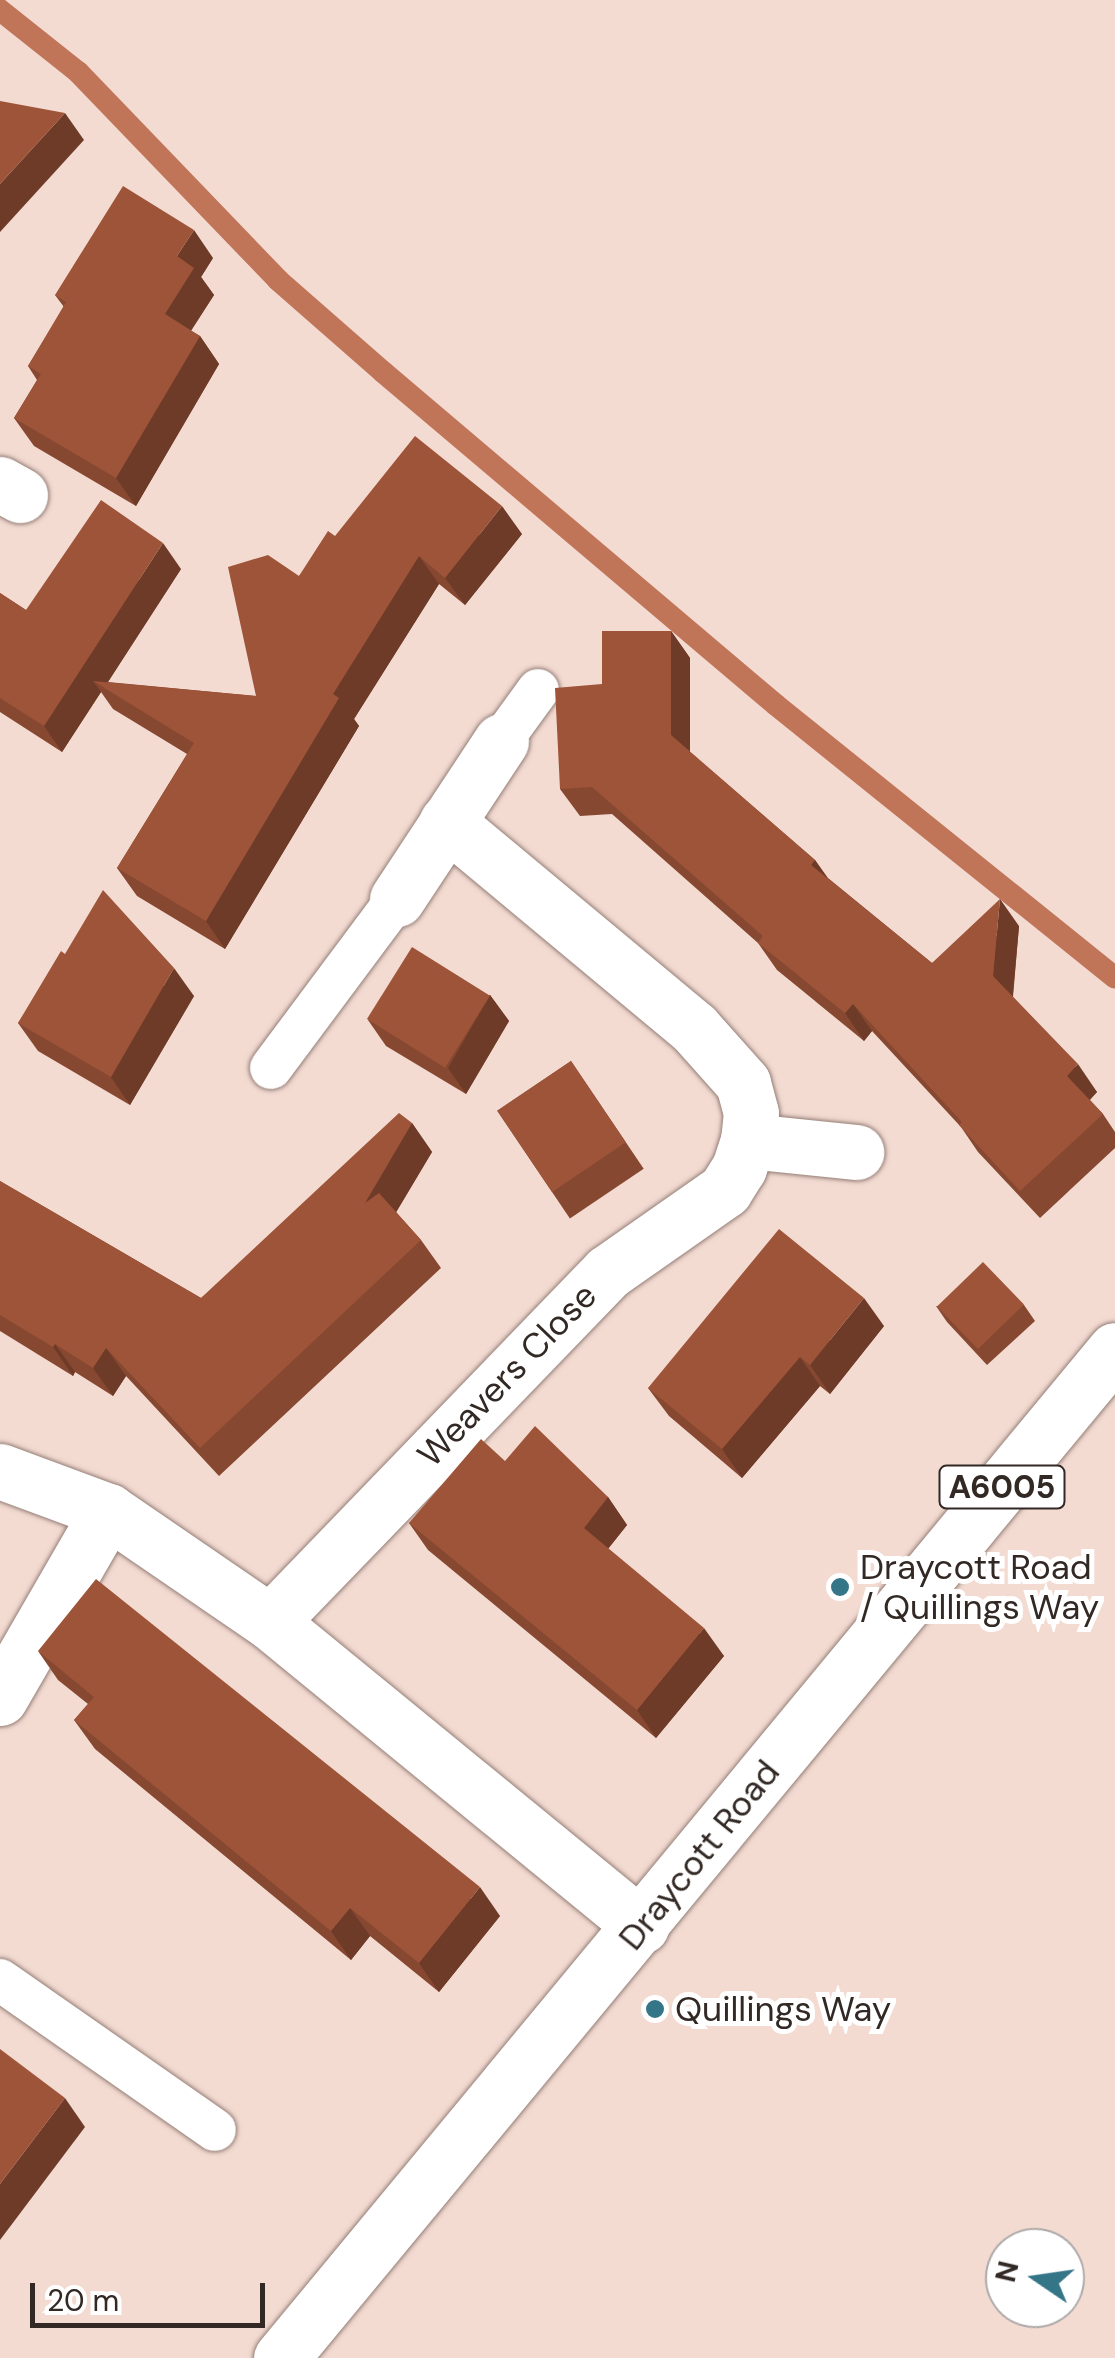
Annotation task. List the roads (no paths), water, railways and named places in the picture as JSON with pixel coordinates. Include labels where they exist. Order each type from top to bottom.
[{"type":"street","points":[[397,899],[500,741]]},
{"type":"street","name":"Weavers Close","points":[[270,1622],[608,1272],[725,1190],[740,1168],[748,1142],[751,1113],[743,1083],[694,1028],[447,822]]},
{"type":"street","points":[[748,1142],[856,1152]]},
{"type":"street","name":"Draycott Road","points":[[281,2358],[1115,1350]]},
{"type":"street","points":[[0,1471],[108,1511],[270,1622],[641,1926]]},
{"type":"street","points":[[0,1698],[108,1511]]},
{"type":"lane","points":[[500,741],[538,690]]},
{"type":"lane","points":[[270,1068],[397,899]]},
{"type":"lane","points":[[0,1980],[215,2130]]},
{"type":"waterway","points":[[0,10],[78,72],[278,280],[383,372],[776,705],[1115,978]]},
{"type":"place","name":"Draycott Road / Quillings Way","points":[[840,1587]]},
{"type":"place","name":"Quillings Way","points":[[655,2009]]}]
